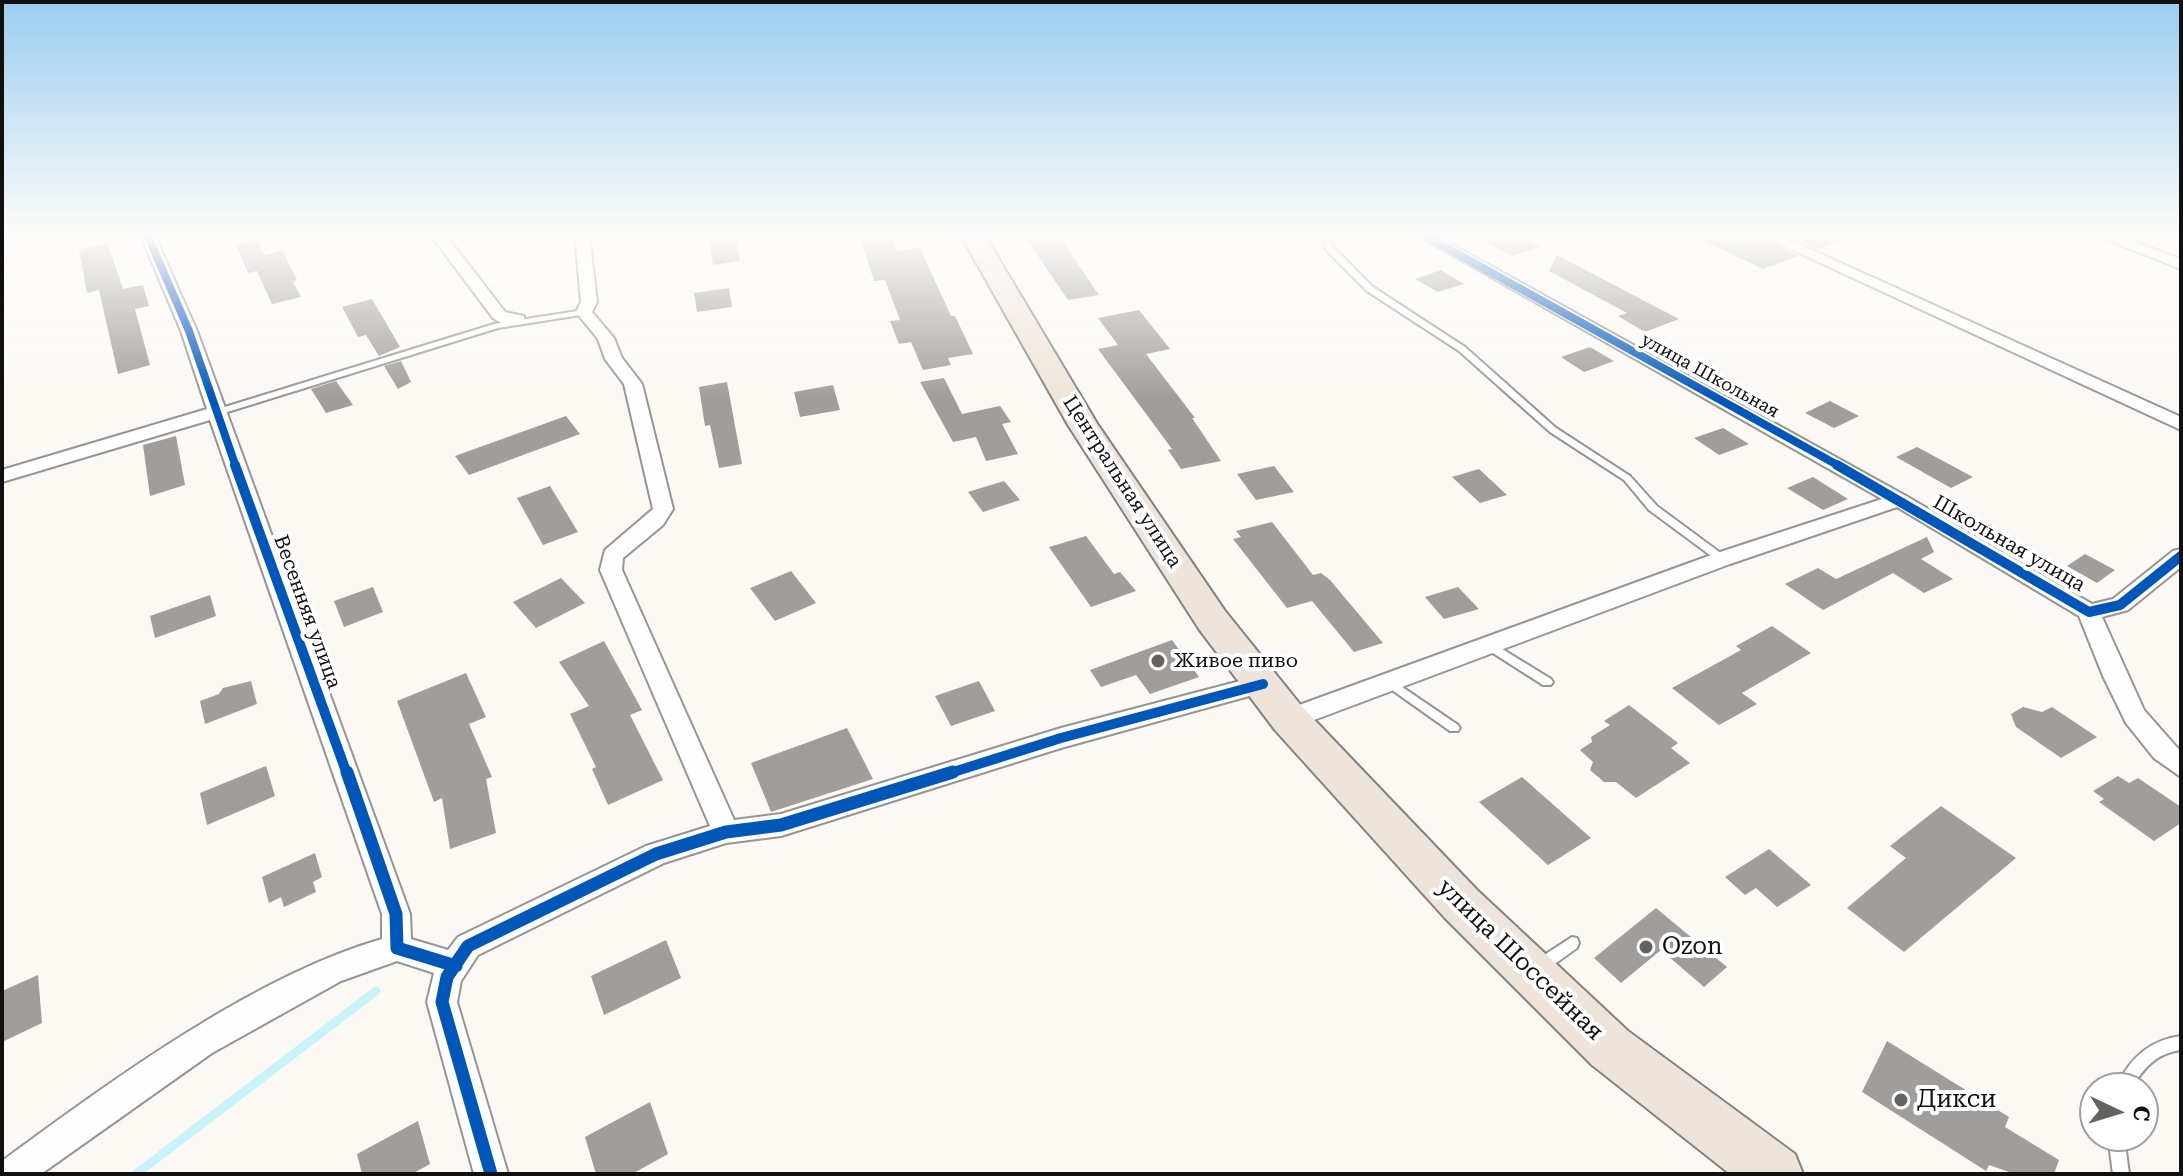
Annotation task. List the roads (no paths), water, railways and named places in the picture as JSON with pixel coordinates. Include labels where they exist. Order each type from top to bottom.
[{"type":"main road","name":"Центральная улица","points":[[1004,289],[1083,425],[1212,620],[1276,701]]},
{"type":"main road","name":"улица Шоссейная","points":[[1276,701],[1461,904],[1610,1048],[1775,1174]]},
{"type":"street","name":"Весенняя улица","points":[[171,289],[189,331],[396,914],[397,948]]},
{"type":"street","points":[[479,289],[499,315],[518,320]]},
{"type":"street","points":[[588,289],[589,302],[584,312],[606,338],[614,359],[633,384],[663,505],[656,520],[613,555],[611,570],[726,832]]},
{"type":"street","name":"улица Школьная","points":[[1520,289],[1899,500]]},
{"type":"street","points":[[1885,289],[2181,424]]},
{"type":"street","points":[[2,476],[218,412]]},
{"type":"street","points":[[491,1174],[445,1020],[447,977],[468,946],[656,854],[726,832],[781,825],[1061,738],[1389,682],[1722,559],[1899,500]]},
{"type":"street","name":"Школьная улица","points":[[1899,500],[2089,612],[2120,605],[2181,556]]},
{"type":"street","points":[[2089,612],[2129,710],[2151,740],[2181,767]]},
{"type":"street","points":[[13,1174],[131,1087],[200,1041],[356,960],[397,948],[456,966]]},
{"type":"lane","points":[[1370,289],[1462,349],[1553,430],[1627,478],[1653,508],[1722,559]]},
{"type":"lane","points":[[218,412],[518,320],[574,317],[584,312]]},
{"type":"lane","points":[[1489,645],[1547,682]]},
{"type":"lane","points":[[1389,682],[1454,728]]},
{"type":"lane","points":[[1532,973],[1572,943]]},
{"type":"lane","points":[[2133,1072],[2159,1048],[2181,1043]]},
{"type":"lane","points":[[2118,1152],[2121,1174]]},
{"type":"waterway","points":[[136,1174],[376,991]]},
{"type":"place","name":"Живое пиво","points":[[1158,661]]},
{"type":"place","name":"Ozon","points":[[1646,947]]},
{"type":"place","name":"Дикси","points":[[1901,1100]]}]
